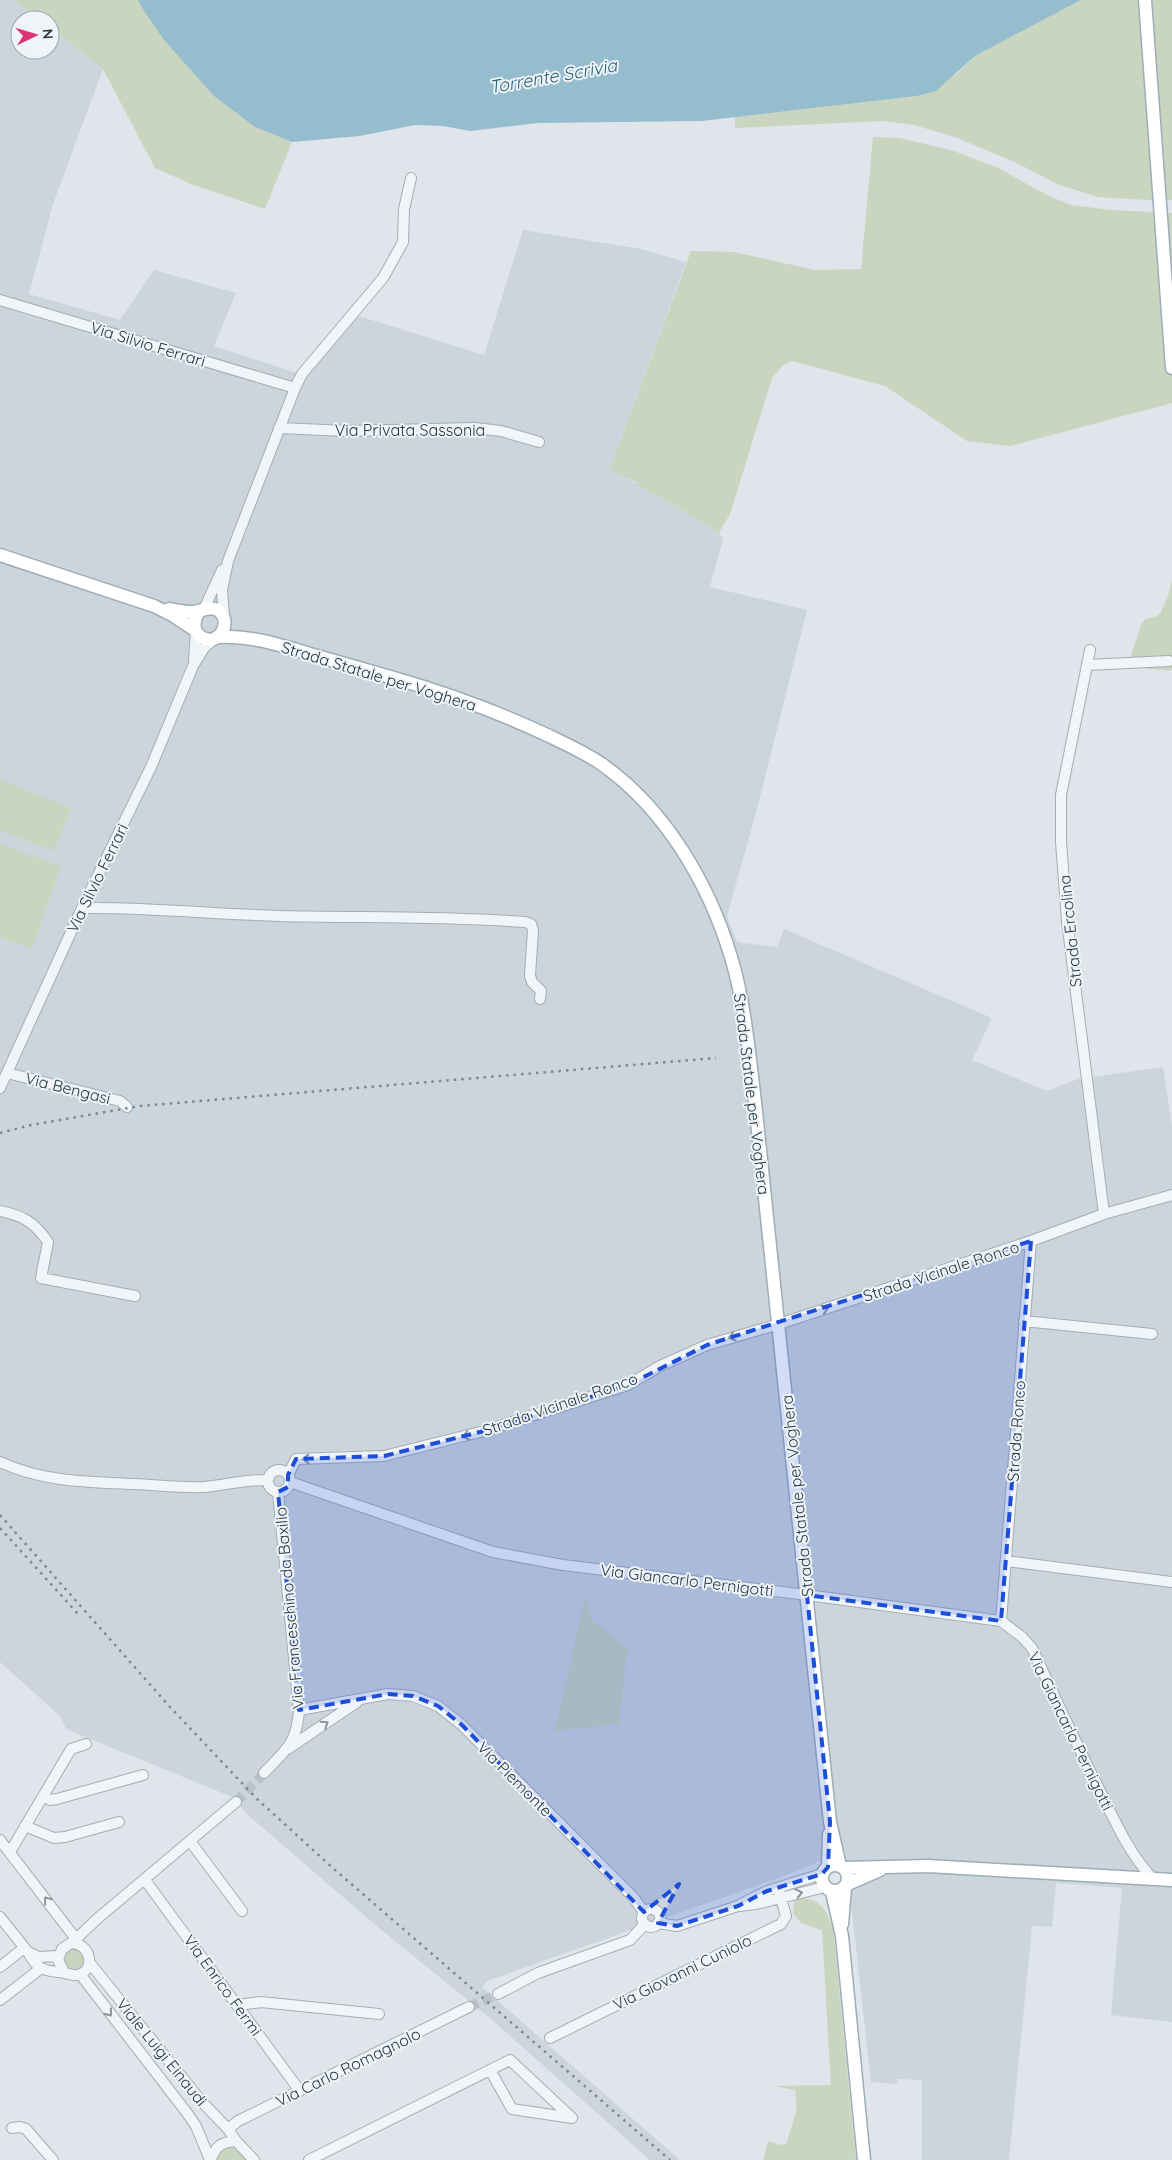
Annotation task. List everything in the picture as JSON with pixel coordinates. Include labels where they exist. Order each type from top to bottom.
[{"type":"main road","points":[[1144,0],[1172,368]]},
{"type":"main road","name":"Strada Statale per Voghera","points":[[0,555],[154,606],[172,614],[203,638],[238,636],[267,641],[429,688],[549,736],[594,759],[639,795],[666,829],[694,870],[712,902],[732,958],[738,985],[755,1102],[830,1822],[832,1876],[842,1936],[864,2160]]},
{"type":"main road","name":"Strada Statale per Voghera","points":[[154,606],[186,612],[214,609],[224,619],[267,641]]},
{"type":"main road","points":[[195,630],[194,621],[202,610]]},
{"type":"main road","points":[[216,638],[224,630],[224,619]]},
{"type":"main road","points":[[885,1868],[837,1892],[832,1876],[885,1868],[928,1866],[1172,1880]]},
{"type":"main road","name":"Strada Statale per Voghera","points":[[832,1876],[848,1876],[842,1936]]},
{"type":"street","points":[[224,619],[222,590],[228,561],[295,388],[302,374],[383,278],[403,242],[404,209],[412,178]]},
{"type":"street","name":"Via Silvio Ferrari","points":[[0,300],[295,388]]},
{"type":"street","name":"Via Privata Sassonia","points":[[279,428],[347,431],[475,428],[501,431],[539,442]]},
{"type":"street","points":[[202,610],[219,574],[228,561]]},
{"type":"street","name":"Via Silvio Ferrari","points":[[193,666],[195,630]]},
{"type":"street","name":"Via Silvio Ferrari","points":[[0,1088],[82,908],[151,767],[193,666],[204,648],[216,638]]},
{"type":"street","name":"Strada Ercolina","points":[[1090,650],[1061,796],[1061,842],[1068,930],[1104,1214]]},
{"type":"street","points":[[1087,665],[1170,661]]},
{"type":"street","points":[[82,908],[286,916],[472,918],[525,922],[532,924],[530,976],[532,982],[540,987],[540,999]]},
{"type":"street","name":"Via Bengasi","points":[[7,1072],[120,1101],[127,1107]]},
{"type":"street","name":"Strada Vicinale Ronco","points":[[289,1479],[296,1459],[384,1456],[484,1431],[628,1385],[660,1366],[706,1345],[779,1324],[1031,1241],[1104,1214],[1172,1195]]},
{"type":"street","points":[[0,1212],[15,1214],[36,1225],[48,1242],[42,1278],[135,1296]]},
{"type":"street","name":"Strada Ronco","points":[[1001,1621],[1031,1241]]},
{"type":"street","points":[[1024,1322],[1152,1334]]},
{"type":"street","points":[[0,1462],[19,1471],[48,1478],[106,1483],[204,1487],[252,1479],[268,1480]]},
{"type":"street","points":[[278,1470],[283,1471],[289,1479],[285,1490],[278,1492],[271,1488],[268,1480],[270,1475],[278,1470]]},
{"type":"street","name":"Via Giancarlo Pernigotti","points":[[289,1479],[493,1552],[564,1565],[1001,1621],[1022,1637],[1032,1648],[1078,1748],[1128,1848],[1142,1868],[1154,1880]]},
{"type":"street","name":"Via Franceschino da Baxilio","points":[[264,1773],[289,1748],[298,1724],[299,1710],[278,1492]]},
{"type":"street","points":[[1006,1561],[1172,1582]]},
{"type":"street","name":"Via Piemonte","points":[[299,1710],[388,1694],[413,1696],[438,1706],[462,1725],[633,1897],[644,1912],[650,1909],[656,1911],[660,1916],[658,1923]]},
{"type":"street","name":"Via Piemonte","points":[[289,1748],[361,1700]]},
{"type":"street","points":[[10,1852],[71,1749],[86,1744]]},
{"type":"street","points":[[43,1796],[50,1800],[57,1799],[143,1775]]},
{"type":"street","points":[[64,1972],[59,1965],[58,1956],[64,1946],[76,1941],[90,1926],[236,1802]]},
{"type":"street","points":[[25,1826],[54,1838],[59,1838],[119,1822]]},
{"type":"street","points":[[0,1840],[59,1915],[76,1941],[86,1949],[89,1962],[86,1969],[80,1974],[72,1975],[40,1969],[34,1964],[26,1950],[0,1917]]},
{"type":"street","points":[[190,1841],[242,1911]]},
{"type":"street","points":[[644,1912],[642,1918],[645,1924],[650,1927],[658,1923],[676,1926],[832,1876]]},
{"type":"street","name":"Via Enrico Fermi","points":[[145,1880],[300,2090]]},
{"type":"street","name":"Via Giovanni Cuniolo","points":[[550,2038],[781,1924],[786,1916],[779,1893]]},
{"type":"street","points":[[59,1915],[74,1926],[90,1926]]},
{"type":"street","points":[[498,1994],[538,1973],[630,1940],[645,1924]]},
{"type":"street","points":[[26,1950],[38,1957],[58,1956]]},
{"type":"street","points":[[0,1967],[26,1950]]},
{"type":"street","name":"Viale Luigi Einaudi","points":[[89,1962],[202,2102],[228,2128],[236,2141],[254,2160]]},
{"type":"street","points":[[0,2000],[40,1969]]},
{"type":"street","name":"Viale Luigi Einaudi","points":[[80,1974],[187,2113],[196,2126],[211,2160]]},
{"type":"street","points":[[238,2005],[261,2002],[379,2014]]},
{"type":"street","name":"Via Carlo Romagnolo","points":[[228,2128],[238,2121],[469,2007]]},
{"type":"street","points":[[308,2160],[510,2060],[572,2118],[512,2109],[490,2070]]},
{"type":"street","points":[[187,2113],[192,2104],[202,2102]]},
{"type":"street","points":[[12,2128],[20,2127],[26,2129],[52,2160]]},
{"type":"street","points":[[211,2160],[218,2146],[224,2142],[236,2141]]},
{"type":"highlighted area","points":[[1031,1241],[1001,1621],[807,1595],[830,1822],[828,1867],[822,1874],[767,1891],[738,1906],[677,1926],[658,1923],[679,1884],[644,1912],[462,1725],[438,1706],[413,1696],[388,1694],[299,1710],[278,1492],[288,1487],[288,1475],[296,1459],[384,1456],[484,1431],[628,1385],[707,1345]]},
{"type":"shaded area","points":[[0,0],[15,0],[28,10],[10,10],[10,60],[60,60],[60,35],[103,69],[53,204],[29,294],[120,320],[154,270],[236,293],[214,346],[297,373],[349,313],[484,355],[523,230],[641,249],[686,262],[610,468],[607,469],[639,484],[638,487],[671,503],[719,533],[723,539],[710,587],[807,610],[757,809],[727,916],[737,942],[777,947],[784,929],[992,1018],[972,1060],[1047,1091],[1078,1079],[1163,1067],[1172,1126],[1172,2022],[1111,2015],[1122,1888],[1056,1883],[1052,1927],[1032,1926],[1009,2160],[922,2160],[922,2080],[898,2079],[897,2084],[871,2082],[845,1850],[792,1873],[487,1981],[482,1987],[680,2160],[650,2160],[492,2020],[373,1923],[249,1816],[232,1797],[66,1729],[61,1717],[0,1662]]},
{"type":"green space","points":[[15,0],[138,0],[142,8],[255,127],[292,142],[265,209],[191,184],[155,168],[103,69],[60,35],[60,10],[28,10]]},
{"type":"green space","points":[[1081,0],[1172,0],[1172,200],[1098,197],[1057,184],[1019,164],[955,137],[914,125],[883,121],[735,128],[735,117],[917,96],[958,73],[975,56]]},
{"type":"green space","points":[[873,137],[900,138],[954,151],[998,168],[1047,195],[1071,205],[1112,210],[1172,213],[1172,403],[1010,446],[967,441],[885,386],[792,361],[783,365],[772,378],[730,514],[719,533],[671,503],[638,487],[639,483],[606,469],[610,468],[691,251],[734,252],[815,270],[861,269]]},
{"type":"green space","points":[[1172,580],[1172,670],[1133,667],[1131,655],[1142,623],[1161,612]]},
{"type":"green space","points":[[0,780],[71,808],[54,851],[0,830]]},
{"type":"green space","points":[[0,844],[61,866],[32,948],[0,937]]},
{"type":"green space","points":[[588,1594],[587,1605],[592,1614],[590,1618],[629,1650],[626,1660],[619,1724],[555,1731],[583,1605]]},
{"type":"green space","points":[[799,1898],[813,1900],[822,1906],[833,1928],[856,2160],[764,2160],[769,2141],[780,2145],[786,2144],[797,2109],[795,2090],[774,2086],[831,2085],[822,1931],[800,1922],[793,1913],[794,1901]]},
{"type":"green space","points":[[74,1948],[82,1951],[85,1959],[82,1967],[74,1970],[66,1967],[63,1959],[66,1951]]},
{"type":"green space","points":[[235,2146],[248,2160],[216,2160],[223,2150]]},
{"type":"water","name":"Torrente Scrivia","points":[[138,0],[1081,0],[975,56],[936,91],[917,96],[702,121],[538,123],[470,131],[443,126],[415,125],[360,136],[292,142],[255,127],[214,96],[164,40]]},
{"type":"tunnel","points":[[236,1802],[264,1773]]},
{"type":"tunnel","points":[[469,2007],[498,1994]]},
{"type":"railway","points":[[0,1133],[31,1125],[140,1106],[716,1058]]},
{"type":"railway","points":[[0,1515],[170,1707],[256,1798],[334,1869],[670,2160]]},
{"type":"railway","points":[[0,1528],[79,1615]]}]
